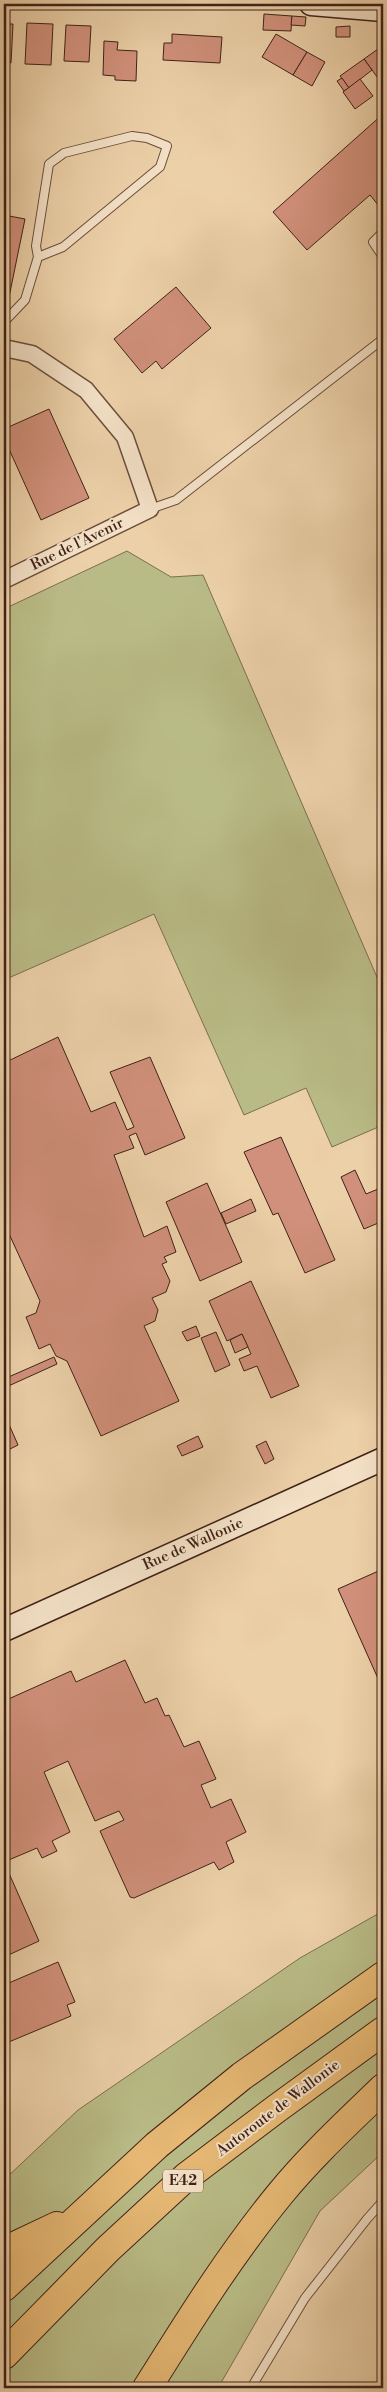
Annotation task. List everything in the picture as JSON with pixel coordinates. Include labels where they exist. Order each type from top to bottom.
[{"type":"highway","name":"E42","points":[[4,2287],[78,2216],[157,2145],[242,2076],[383,1976]]},
{"type":"highway","name":"Autoroute de Wallonie","points":[[4,2355],[108,2249],[186,2178],[383,2031]]},
{"type":"highway","points":[[147,2388],[209,2288],[280,2193],[340,2129],[383,2088]]},
{"type":"highway","points":[[4,2252],[78,2216]]},
{"type":"street","points":[[311,4],[358,6],[383,10]]},
{"type":"street","points":[[4,348],[32,354],[86,390],[125,437],[150,509]]},
{"type":"street","name":"Rue de l'Avenir","points":[[4,580],[150,509]]},
{"type":"street","name":"Rue de Wallonie","points":[[4,1630],[383,1459]]},
{"type":"lane","points":[[4,322],[25,300],[38,257],[36,246],[49,164],[64,153],[132,136],[147,138],[167,146],[160,167],[62,247],[38,257]]},
{"type":"lane","points":[[383,232],[373,242],[383,257]]},
{"type":"lane","points":[[150,509],[176,500],[383,340]]},
{"type":"lane","points":[[251,2388],[305,2298],[383,2201]]},
{"type":"green space","points":[[127,551],[171,577],[203,575],[383,991],[383,1125],[332,1147],[306,1088],[244,1115],[154,914],[4,980],[4,609]]},
{"type":"green space","points":[[383,1911],[383,2152],[320,2211],[218,2388],[4,2388],[4,2180],[78,2110],[300,1958]]},
{"type":"building","points":[[264,14],[292,16],[291,31],[263,30]]},
{"type":"building","points":[[292,16],[306,17],[305,26],[291,25]]},
{"type":"building","points":[[27,23],[53,24],[51,65],[25,64]]},
{"type":"building","points":[[4,24],[13,24],[11,63],[4,62]]},
{"type":"building","points":[[66,25],[91,26],[89,62],[64,61]]},
{"type":"building","points":[[350,26],[350,37],[336,37],[336,27]]},
{"type":"building","points":[[172,34],[222,37],[220,63],[163,60],[164,43],[172,43]]},
{"type":"building","points":[[276,34],[307,52],[293,75],[262,57]]},
{"type":"building","points":[[104,41],[118,42],[117,50],[137,51],[136,81],[115,80],[115,76],[103,75]]},
{"type":"building","points":[[378,49],[383,57],[383,85],[364,59]]},
{"type":"building","points":[[307,52],[325,62],[312,86],[293,75]]},
{"type":"building","points":[[364,59],[372,70],[349,88],[340,76]]},
{"type":"building","points":[[342,78],[349,88],[344,91],[337,81]]},
{"type":"building","points":[[360,79],[373,96],[355,109],[343,92]]},
{"type":"building","points":[[383,114],[383,211],[370,195],[307,250],[273,212]]},
{"type":"building","points":[[4,215],[25,219],[8,302],[4,301]]},
{"type":"building","points":[[176,287],[211,328],[162,369],[156,361],[142,373],[114,339]]},
{"type":"building","points":[[49,409],[89,498],[41,520],[4,438],[4,429]]},
{"type":"building","points":[[58,1037],[91,1112],[115,1102],[127,1130],[134,1127],[110,1072],[150,1057],[185,1138],[145,1155],[136,1133],[129,1136],[134,1148],[114,1155],[144,1237],[167,1226],[176,1252],[164,1257],[167,1262],[162,1264],[170,1281],[166,1292],[152,1298],[158,1310],[155,1321],[144,1326],[179,1401],[101,1436],[67,1361],[56,1356],[50,1344],[39,1349],[26,1317],[36,1313],[40,1301],[4,1223],[4,1063]]},
{"type":"building","points":[[281,1137],[335,1260],[305,1273],[278,1213],[273,1215],[244,1152]]},
{"type":"building","points":[[355,1170],[366,1194],[383,1187],[383,1221],[364,1229],[341,1177]]},
{"type":"building","points":[[207,1183],[242,1262],[200,1281],[166,1202]]},
{"type":"building","points":[[251,1199],[256,1211],[226,1224],[221,1213]]},
{"type":"building","points":[[251,1281],[299,1386],[271,1398],[257,1366],[244,1371],[239,1359],[251,1354],[242,1334],[227,1341],[209,1301]]},
{"type":"building","points":[[196,1326],[200,1336],[187,1341],[182,1332]]},
{"type":"building","points":[[216,1332],[230,1365],[215,1372],[201,1338]]},
{"type":"building","points":[[242,1334],[248,1347],[235,1353],[230,1340]]},
{"type":"building","points":[[54,1357],[57,1364],[4,1388],[4,1379]]},
{"type":"building","points":[[4,1413],[18,1445],[4,1452]]},
{"type":"building","points":[[198,1436],[203,1447],[182,1456],[177,1446]]},
{"type":"building","points":[[266,1441],[274,1459],[265,1464],[256,1446]]},
{"type":"building","points":[[383,1569],[383,1682],[380,1683],[338,1589]]},
{"type":"building","points":[[125,1660],[145,1703],[157,1698],[165,1716],[169,1715],[184,1747],[199,1741],[216,1779],[201,1785],[211,1808],[231,1799],[246,1832],[226,1842],[234,1862],[219,1870],[214,1862],[134,1898],[130,1897],[100,1831],[124,1820],[119,1811],[95,1821],[68,1761],[44,1772],[70,1832],[52,1841],[57,1851],[42,1858],[37,1848],[4,1862],[4,1701],[71,1671],[76,1682]]},
{"type":"building","points":[[4,1862],[39,1941],[4,1957]]},
{"type":"building","points":[[58,1962],[75,2002],[67,2005],[71,2016],[4,2044],[4,1985]]}]
